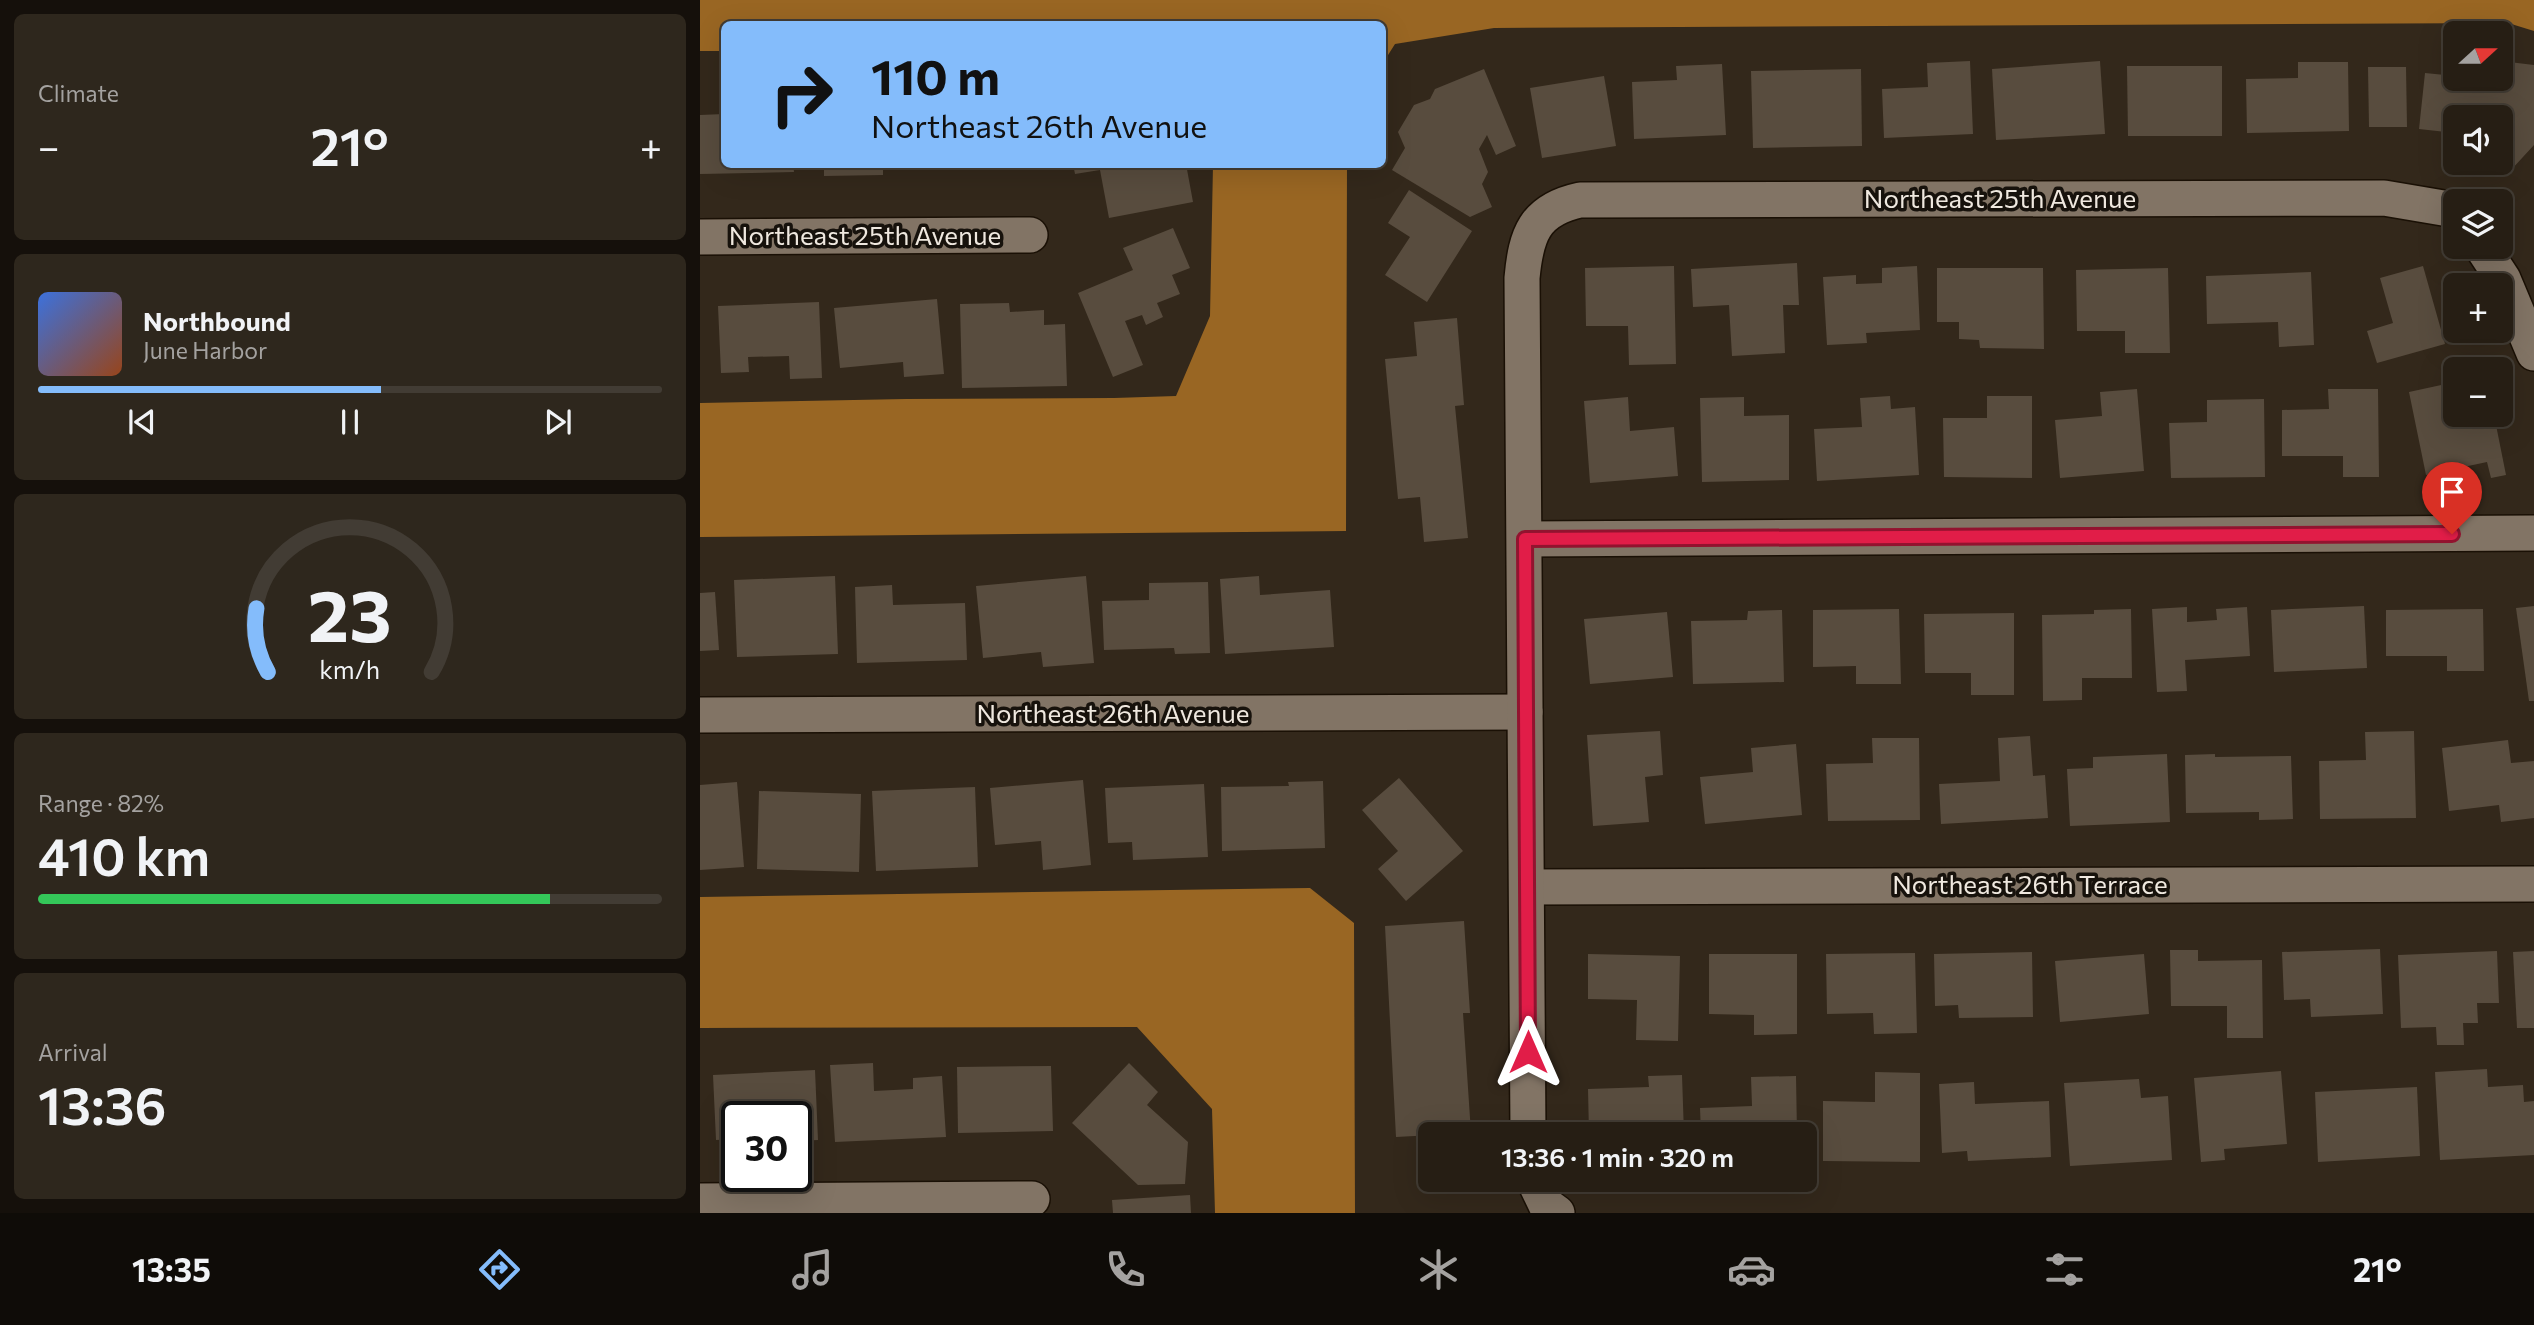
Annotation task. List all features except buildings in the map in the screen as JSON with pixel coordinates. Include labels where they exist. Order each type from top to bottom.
[{"type":"street","name":"Northeast 25th Avenue","points":[[1525,539],[1524,249],[1533,228],[1546,213],[1565,203],[1580,200],[2385,198],[2443,208]]},
{"type":"street","name":"Northeast 25th Avenue","points":[[700,237],[1030,235]]},
{"type":"street","points":[[2490,259],[2503,279],[2534,353]]},
{"type":"street","points":[[1528,1122],[1525,539],[2534,533]]},
{"type":"street","name":"Northeast 26th Avenue","points":[[700,715],[1525,712]]},
{"type":"street","name":"Northeast 26th Terrace","points":[[1527,887],[2534,884]]},
{"type":"street","points":[[700,1200],[1032,1199]]},
{"type":"shaded area","points":[[700,0],[2534,0],[2534,31],[2513,25],[2513,21],[1494,28],[1395,44],[1386,58],[1386,21],[721,21],[721,51],[700,51]]},
{"type":"shaded area","points":[[1213,168],[1347,168],[1346,531],[700,537],[700,403],[1176,396],[1210,316]]},
{"type":"shaded area","points":[[1310,888],[1354,923],[1355,1213],[1215,1213],[1212,1109],[1137,1027],[700,1028],[700,897]]},
{"type":"route","points":[[1528,1052],[1525,539],[2452,534]]}]
